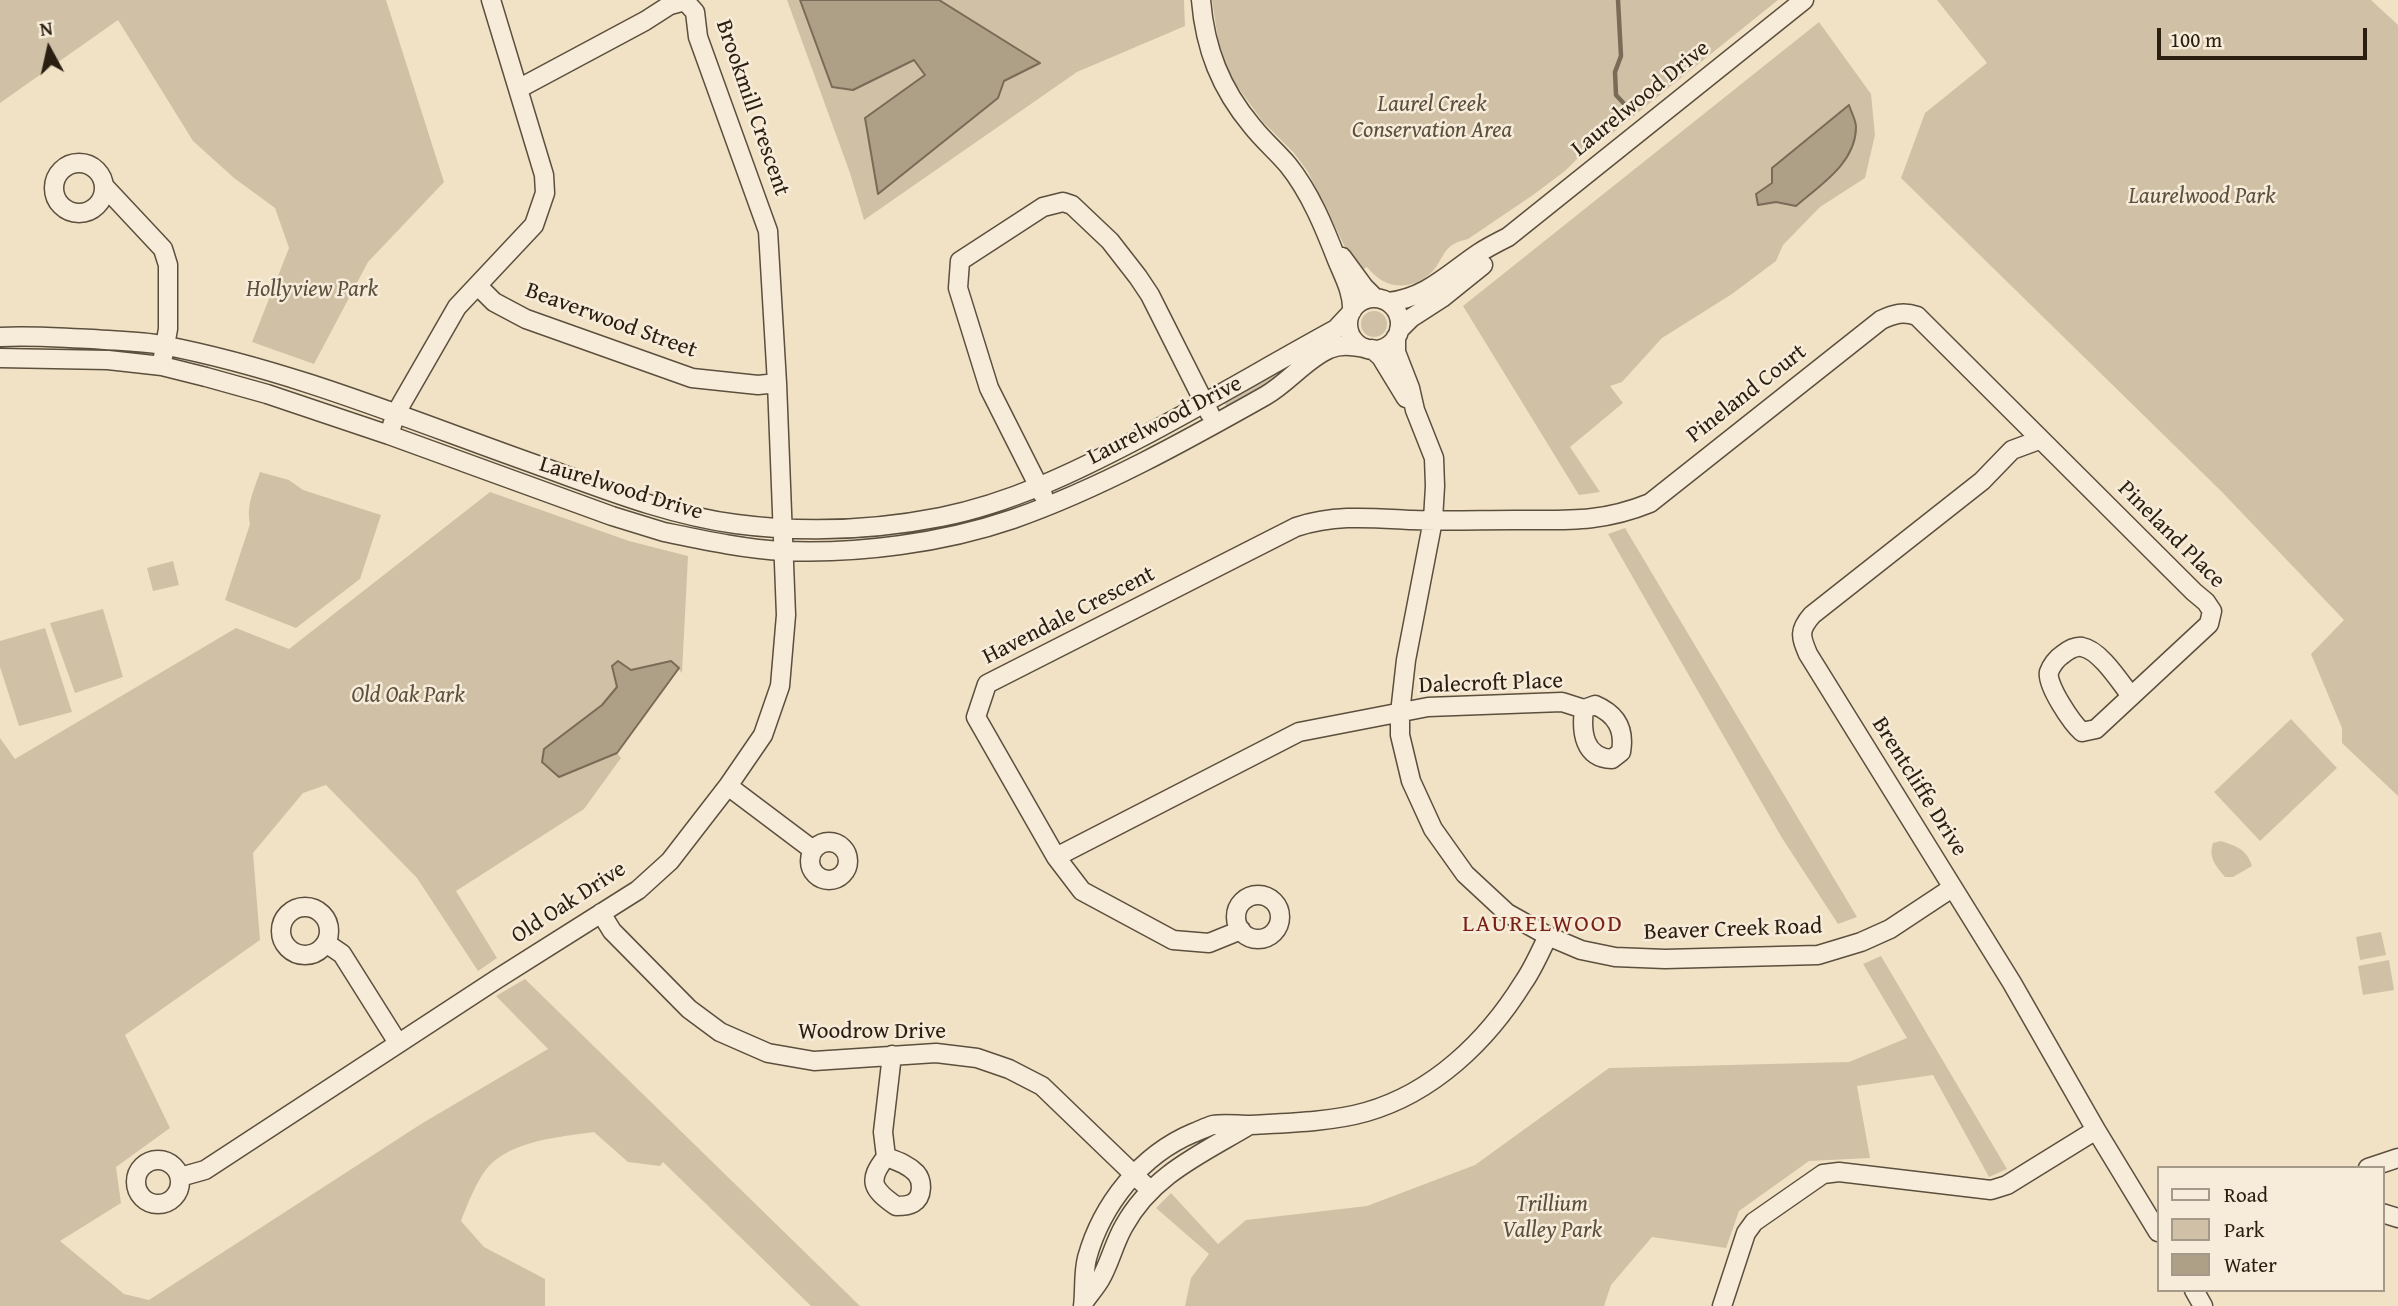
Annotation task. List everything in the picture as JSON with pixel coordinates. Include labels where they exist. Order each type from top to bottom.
[{"type":"street","points":[[389,435],[396,413],[457,307],[534,225],[545,193],[544,175],[491,0]]},
{"type":"street","points":[[1201,0],[1208,48],[1222,82],[1252,126],[1290,167],[1328,237],[1364,287],[1398,314],[1398,334],[1386,347],[1369,349],[1352,338],[1349,331],[1351,297],[1328,237]]},
{"type":"street","name":"Laurelwood Drive","points":[[1381,300],[1408,299],[1427,291],[1478,254],[1508,237],[1804,0]]},
{"type":"street","name":"Brookmill Crescent","points":[[518,89],[670,5],[685,1],[695,12],[698,37],[768,231],[784,528]]},
{"type":"street","points":[[104,186],[163,249],[168,265],[168,330],[162,366]]},
{"type":"street","points":[[1048,505],[989,388],[957,288],[960,261],[1043,207],[1063,202],[1072,205],[1110,241],[1150,295],[1216,423]]},
{"type":"street","name":"Laurelwood Drive","points":[[1398,334],[1411,318],[1442,298],[1494,256],[1508,237]]},
{"type":"street","name":"Beaverwood Street","points":[[478,286],[494,302],[526,318],[692,379],[758,385],[777,383]]},
{"type":"street","points":[[1351,313],[1361,301],[1381,300]]},
{"type":"street","name":"Laurelwood Drive","points":[[0,337],[50,337],[165,345],[271,371],[396,413],[639,502],[737,524],[838,529],[895,524],[966,511],[1040,487],[1205,404],[1336,330],[1351,313]]},
{"type":"street","name":"Pineland Court","points":[[1433,520],[1591,519],[1629,511],[1650,503],[1881,320],[1894,314],[1917,316],[2039,440]]},
{"type":"street","name":"Beaver Creek Road","points":[[1398,334],[1396,352],[1434,458],[1435,486],[1433,520],[1406,660],[1400,735],[1411,780],[1433,829],[1465,874],[1507,913],[1548,936],[1581,950],[1615,957],[1665,959],[1818,955],[1861,942],[1890,929],[1952,888]]},
{"type":"street","name":"Laurelwood Drive","points":[[0,358],[107,360],[162,366],[267,394],[664,532],[711,542],[784,551],[876,548],[908,544],[979,530],[1015,518],[1093,486],[1216,423],[1282,386],[1330,349],[1340,345],[1369,349]]},
{"type":"street","name":"Beaver Creek Road","points":[[1369,349],[1381,357],[1398,388],[1415,410]]},
{"type":"street","name":"Pineland Place","points":[[2039,440],[2206,602],[2212,611],[2209,624],[2096,729],[2082,732],[2074,725],[2050,682],[2049,671],[2058,657],[2070,649],[2081,647],[2094,653],[2131,696]]},
{"type":"street","name":"Brentcliffe Drive","points":[[2039,440],[2012,450],[1982,481],[1812,615],[1803,625],[1801,638],[1808,654],[2012,983],[2156,1229]]},
{"type":"street","name":"Havendale Crescent","points":[[1241,930],[1209,943],[1174,940],[1082,891],[1056,857],[976,717],[987,684],[1296,527],[1315,520],[1339,517],[1433,520]]},
{"type":"street","name":"Old Oak Drive","points":[[180,1177],[205,1170],[638,890],[670,861],[728,786],[763,735],[780,686],[786,615],[784,528]]},
{"type":"street","name":"Dalecroft Place","points":[[1400,713],[1428,707],[1562,702],[1584,709]]},
{"type":"street","points":[[1056,857],[1299,732],[1400,713]]},
{"type":"street","points":[[728,786],[813,849]]},
{"type":"street","name":"Woodrow Drive","points":[[601,913],[612,931],[690,1009],[720,1032],[756,1048],[790,1058],[814,1061],[936,1053],[977,1058],[1009,1069],[1042,1086],[1150,1190]]},
{"type":"street","points":[[1083,1305],[1086,1261],[1099,1224],[1134,1174],[1173,1142],[1212,1125],[1251,1125],[1335,1118],[1367,1112],[1402,1098],[1439,1076],[1466,1055],[1524,983],[1548,936]]},
{"type":"street","points":[[326,943],[342,954],[398,1043]]},
{"type":"street","points":[[886,1157],[883,1132],[892,1055]]},
{"type":"street","points":[[1083,1305],[1100,1280],[1124,1225],[1150,1190],[1164,1176],[1195,1156],[1251,1125]]},
{"type":"street","points":[[1722,1306],[1746,1233],[1754,1222],[1823,1174],[1839,1172],[1991,1190],[2007,1185],[2096,1130]]},
{"type":"street","points":[[2374,1166],[2398,1158]]},
{"type":"green space","name":"Hollyview Park","points":[[0,0],[386,0],[444,182],[368,262],[314,364],[252,342],[289,248],[275,208],[234,178],[193,141],[118,20],[0,103]]},
{"type":"green space","points":[[787,0],[800,0],[832,87],[853,90],[915,60],[925,76],[865,118],[878,193],[1004,81],[1040,63],[939,0],[1184,0],[1185,26],[1077,72],[864,220],[850,173]]},
{"type":"green space","name":"Laurel Creek Conservation Area","points":[[1212,0],[1778,0],[1610,135],[1582,154],[1565,171],[1468,239],[1452,245],[1425,278],[1398,286],[1382,280],[1367,267],[1360,271],[1347,251],[1308,172],[1294,153],[1263,122],[1234,82],[1220,52]]},
{"type":"green space","name":"Laurelwood Park","points":[[1937,0],[2371,0],[2398,25],[2398,796],[2342,743],[2342,728],[2311,654],[2344,620],[2222,492],[1901,178],[1925,113],[1987,63]]},
{"type":"green space","points":[[1819,22],[1871,94],[1875,135],[1865,178],[1820,207],[1783,245],[1776,261],[1732,294],[1662,338],[1622,382],[1610,386],[1623,403],[1570,447],[1600,492],[1579,495],[1463,306]],"holes":[[[1849,106],[1796,206],[1757,194],[1772,183],[1772,168]]]},
{"type":"green space","points":[[1374,311],[1384,314],[1387,324],[1384,334],[1374,337],[1364,334],[1361,324],[1364,314]]},
{"type":"green space","points":[[1290,365],[1293,370],[1234,406],[1227,407],[1223,401]]},
{"type":"green space","points":[[260,472],[289,480],[303,490],[381,515],[360,579],[296,628],[225,600],[250,524],[250,504]]},
{"type":"green space","name":"Old Oak Park","points":[[490,492],[629,541],[688,556],[682,673],[671,661],[631,670],[602,705],[559,777],[617,753],[621,758],[584,809],[456,891],[497,958],[478,971],[417,878],[326,785],[303,793],[253,853],[260,940],[125,1035],[170,1128],[116,1167],[121,1203],[60,1241],[124,1294],[149,1300],[421,1124],[548,1049],[496,996],[525,979],[860,1306],[811,1306],[663,1162],[660,1166],[628,1162],[594,1132],[538,1141],[498,1158],[480,1179],[461,1221],[484,1247],[545,1279],[545,1306],[0,1306],[0,738],[15,759],[236,628],[289,649]]},
{"type":"green space","points":[[1625,528],[1857,917],[1838,924],[1782,838],[1608,534]]},
{"type":"green space","points":[[173,561],[179,585],[153,591],[147,568]]},
{"type":"green space","points":[[103,609],[123,677],[75,693],[50,623]]},
{"type":"green space","points":[[45,628],[72,712],[19,726],[0,667],[0,641]]},
{"type":"green space","points":[[2291,719],[2337,768],[2260,841],[2214,792]]},
{"type":"green space","points":[[2221,841],[2244,852],[2252,866],[2233,877],[2225,877],[2212,857],[2213,843]]},
{"type":"green space","points":[[2381,932],[2386,955],[2360,960],[2356,937]]},
{"type":"green space","name":"Trillium Valley Park","points":[[1881,956],[2007,1169],[1989,1177],[1933,1075],[1857,1086],[1870,1158],[1809,1161],[1739,1211],[1726,1248],[1652,1237],[1611,1285],[1604,1306],[1185,1306],[1191,1278],[1209,1254],[1156,1208],[1171,1193],[1218,1244],[1246,1220],[1367,1206],[1475,1165],[1609,1068],[1849,1062],[1907,1038],[1863,964]]},
{"type":"green space","points":[[2389,960],[2394,990],[2363,995],[2358,966]]},
{"type":"water","points":[[800,0],[939,0],[1040,63],[1004,81],[998,98],[878,194],[865,118],[925,75],[914,60],[853,90],[832,87]]},
{"type":"water","points":[[1849,105],[1856,124],[1854,140],[1850,152],[1835,172],[1796,206],[1776,202],[1758,205],[1756,194],[1772,183],[1772,168]]},
{"type":"water","points":[[618,661],[631,670],[671,661],[679,668],[617,753],[559,777],[542,762],[544,749],[602,705],[617,687],[612,666]]},
{"type":"waterway","points":[[1618,0],[1621,56],[1615,72],[1616,95],[1628,108]]},
{"type":"district","name":"LAURELWOOD","points":[[1543,925]]}]
